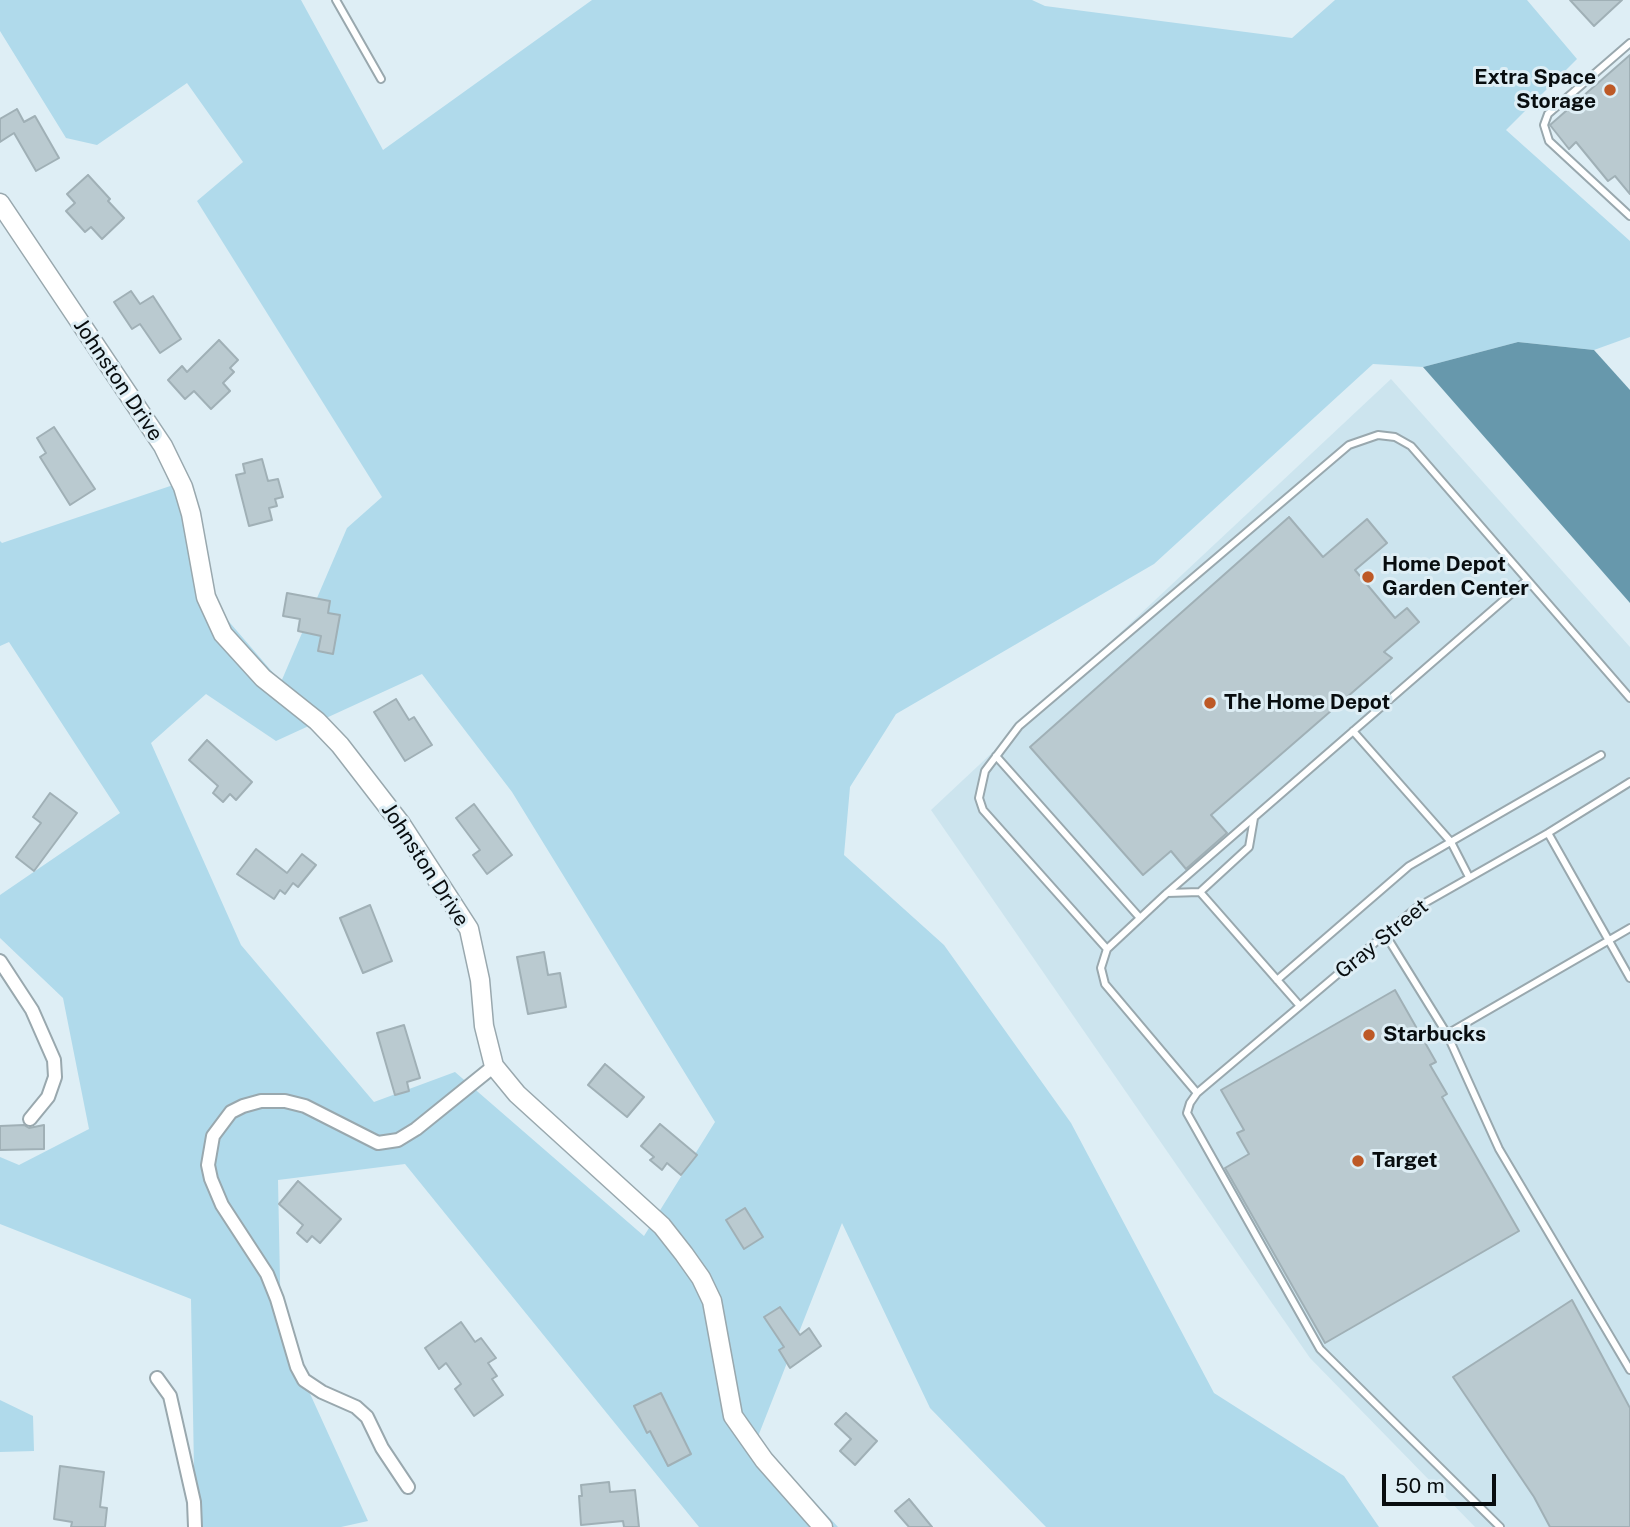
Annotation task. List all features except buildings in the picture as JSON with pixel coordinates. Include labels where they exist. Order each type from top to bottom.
[{"type":"street","name":"Johnston Drive","points":[[1,206],[163,446],[183,487],[191,514],[206,597],[223,634],[263,678],[317,721],[340,745],[401,824],[469,929],[480,980],[484,1026],[494,1066],[517,1094],[662,1226],[684,1254],[701,1278],[712,1301],[733,1416],[764,1460],[823,1527]]},
{"type":"street","points":[[0,961],[32,1010],[54,1060],[55,1077],[48,1097],[30,1119]]},
{"type":"street","points":[[408,1487],[382,1448],[366,1417],[356,1407],[322,1392],[304,1380],[297,1367],[267,1273],[222,1205],[211,1179],[208,1165],[213,1136],[231,1112],[243,1106],[261,1101],[285,1101],[305,1106],[378,1143],[398,1140],[416,1129],[494,1066]]},
{"type":"street","points":[[157,1378],[170,1396],[173,1407],[194,1502],[195,1527]]},
{"type":"lane","points":[[336,0],[381,79]]},
{"type":"lane","points":[[1630,43],[1548,114],[1544,125],[1549,141],[1630,216]]},
{"type":"lane","points":[[1107,949],[983,810],[979,797],[985,771],[1019,726],[1349,445],[1363,438],[1378,435],[1395,437],[1411,446],[1630,698]]},
{"type":"lane","points":[[1197,1093],[1105,984],[1101,968],[1107,949],[1167,893],[1527,580]]},
{"type":"lane","points":[[1353,731],[1451,842],[1469,877]]},
{"type":"lane","points":[[1277,980],[1409,866],[1601,755]]},
{"type":"lane","points":[[996,756],[1140,918]]},
{"type":"lane","name":"Gray Street","points":[[1500,1527],[1320,1349],[1188,1113],[1190,1103],[1197,1093],[1416,908],[1548,833],[1630,782]]},
{"type":"lane","points":[[1167,893],[1200,891],[1249,847],[1254,818]]},
{"type":"lane","points":[[1548,833],[1630,978]]},
{"type":"lane","points":[[1200,891],[1300,1006]]},
{"type":"lane","points":[[1447,1034],[1630,928]]},
{"type":"lane","points":[[1385,934],[1447,1034],[1499,1149],[1630,1370]]},
{"type":"shaded area","points":[[0,0],[301,0],[383,150],[592,0],[1032,0],[1045,6],[1292,38],[1335,0],[1527,0],[1577,59],[1506,130],[1630,241],[1630,337],[1594,350],[1518,342],[1423,367],[1373,364],[1154,564],[896,714],[850,787],[844,855],[944,945],[1071,1123],[1214,1393],[1344,1476],[1379,1527],[1046,1527],[930,1408],[842,1223],[757,1439],[838,1527],[699,1527],[405,1164],[278,1180],[281,1330],[368,1521],[341,1527],[195,1527],[191,1299],[0,1224],[0,1157],[19,1165],[89,1129],[63,998],[0,938],[0,895],[120,813],[9,642],[0,646],[0,541],[2,543],[185,481],[218,609],[281,682],[347,528],[382,497],[197,201],[243,162],[187,83],[97,145],[66,138],[0,31]],"holes":[[[422,674],[512,792],[715,1122],[644,1236],[455,1072],[374,1102],[241,945],[151,743],[206,694],[276,741]]]},
{"type":"shaded area","points":[[1518,342],[1594,350],[1630,390],[1630,603],[1423,367]]},
{"type":"shaded area","points":[[1391,379],[1630,647],[1630,1527],[1475,1527],[1310,1358],[931,810]]},
{"type":"shaded area","points":[[0,1400],[33,1416],[34,1451],[0,1452]]},
{"type":"place","name":"Extra Space Storage","points":[[1610,90]]},
{"type":"place","name":"Home Depot Garden Center","points":[[1368,577]]},
{"type":"place","name":"The Home Depot","points":[[1210,703]]},
{"type":"place","name":"Starbucks","points":[[1369,1035]]},
{"type":"place","name":"Target","points":[[1358,1161]]}]
